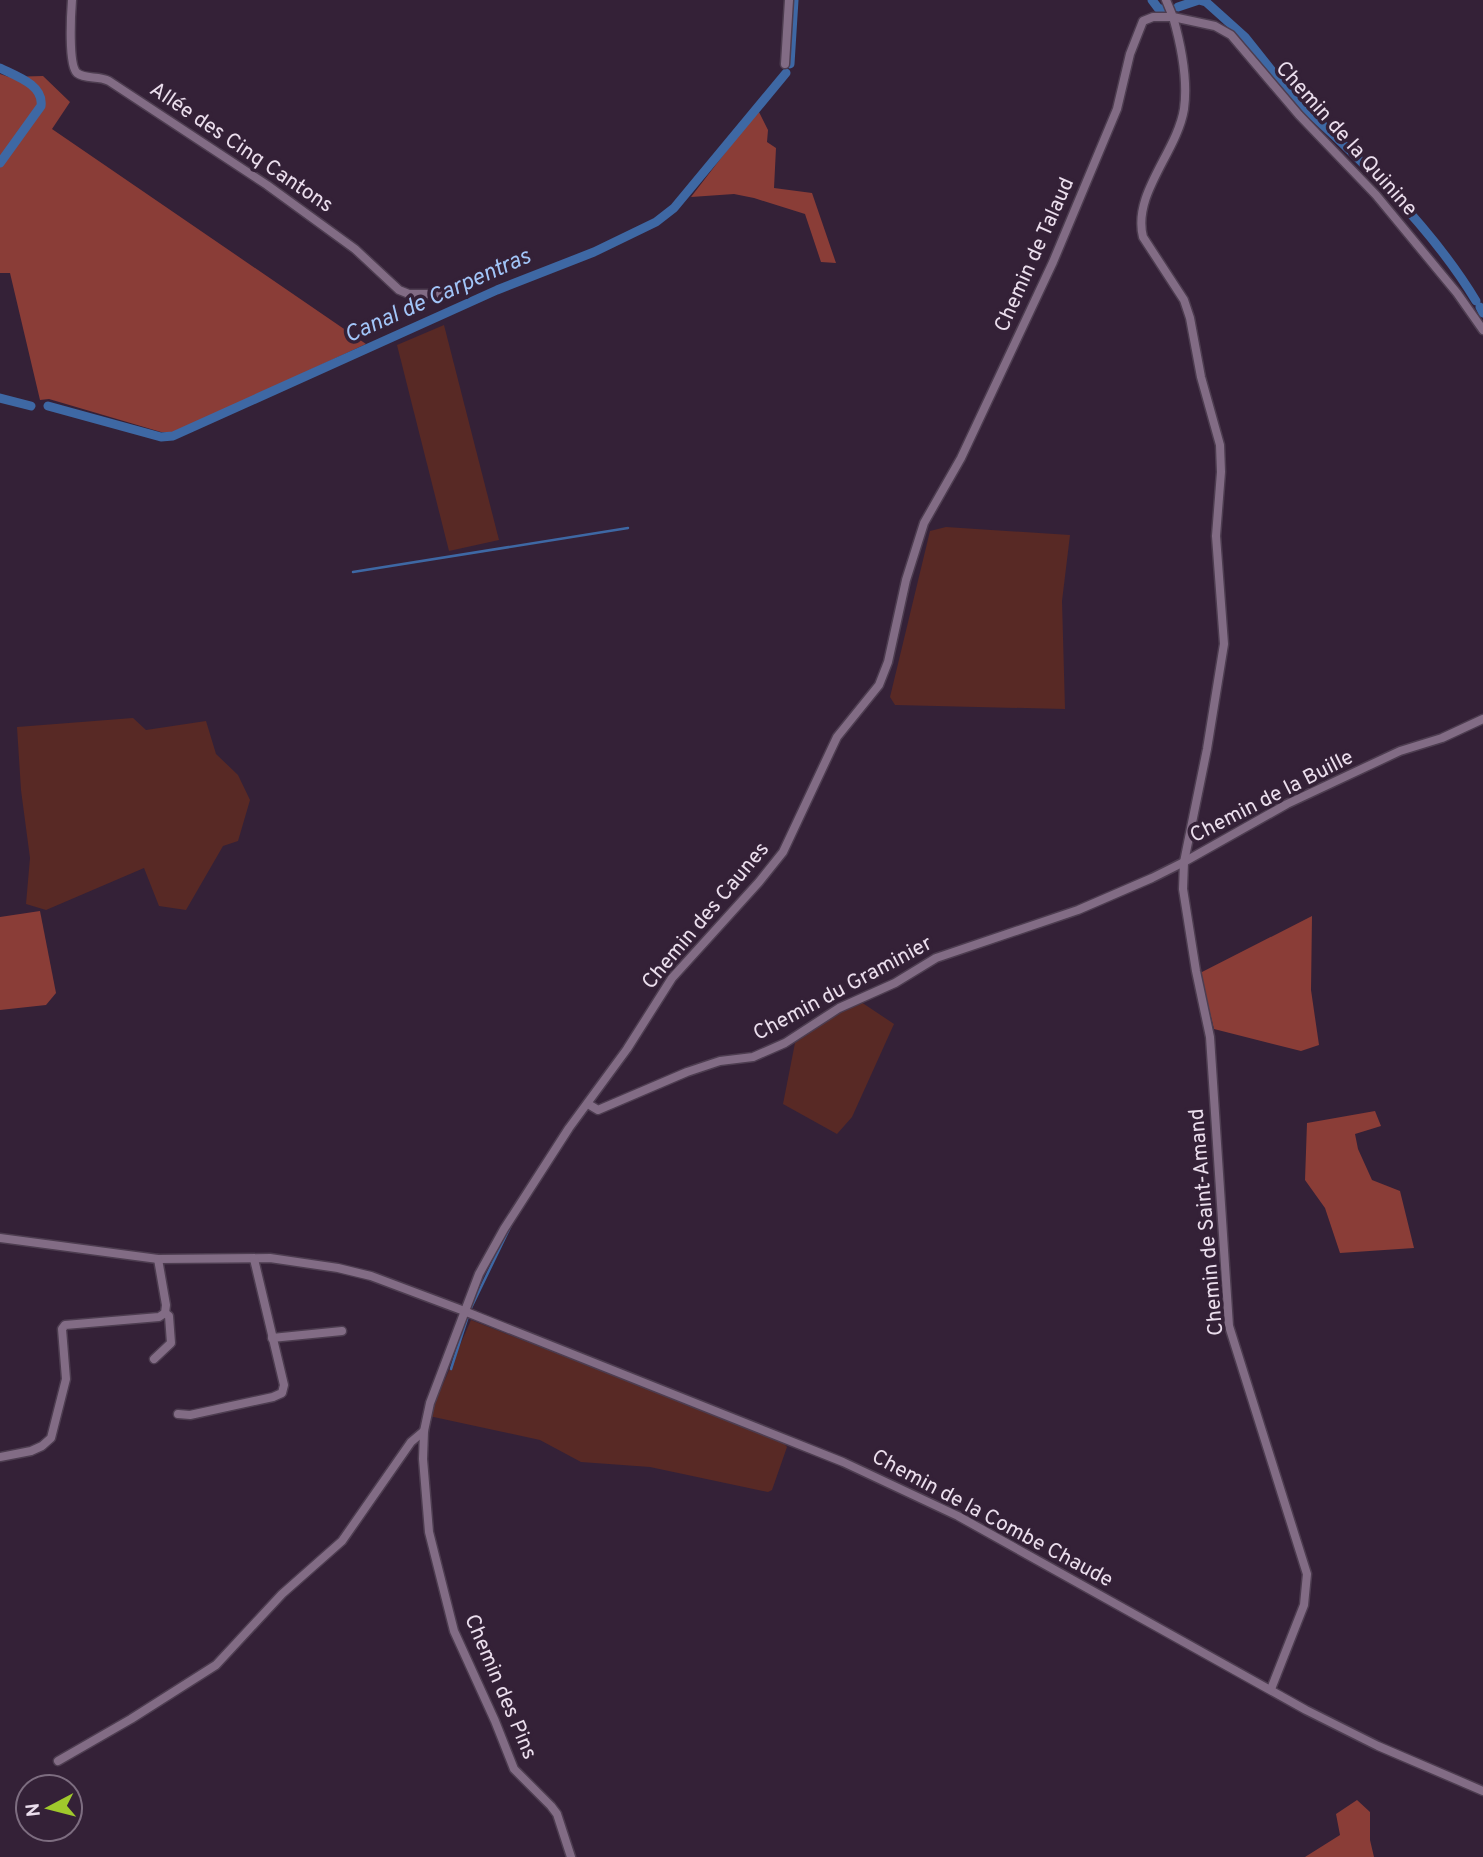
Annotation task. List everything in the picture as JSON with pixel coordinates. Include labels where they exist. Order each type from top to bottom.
[{"type":"street","name":"Allée des Cinq Cantons","points":[[72,0],[73,58],[74,69],[78,73],[85,77],[100,76],[109,81],[267,185],[355,249],[399,290],[409,294],[442,294]]},
{"type":"street","points":[[785,64],[789,0]]},
{"type":"street","points":[[1166,0],[1173,17]]},
{"type":"street","name":"Chemin de la Quinine","points":[[1173,17],[1215,26],[1231,36],[1299,114],[1376,195],[1457,293],[1483,330]]},
{"type":"street","name":"Chemin de Talaud","points":[[925,523],[961,458],[1053,262],[1117,109],[1125,69],[1140,26],[1147,19],[1173,17]]},
{"type":"street","name":"Chemin de Saint-Amand","points":[[1173,17],[1180,43],[1184,109],[1177,133],[1144,202],[1140,227],[1143,237],[1184,300],[1222,457],[1216,536],[1224,644],[1207,749],[1184,862],[1183,889],[1210,1037],[1229,1326],[1307,1574],[1304,1605],[1271,1689]]},
{"type":"street","name":"Chemin des Caunes","points":[[467,1312],[479,1275],[504,1228],[672,978],[783,852],[837,737],[884,675],[906,580],[925,523]]},
{"type":"street","name":"Chemin de la Buille","points":[[1077,910],[1184,862],[1287,804],[1400,751],[1442,738],[1483,719]]},
{"type":"street","name":"Chemin du Graminier","points":[[588,1104],[598,1110],[687,1072],[720,1061],[753,1057],[794,1038],[839,1008],[895,982],[936,958],[1077,910]]},
{"type":"street","name":"Chemin de la Combe Chaude","points":[[0,1238],[158,1259],[271,1258],[371,1276],[818,1452],[899,1487],[958,1516],[1378,1746],[1483,1791]]},
{"type":"street","points":[[155,1359],[171,1343],[169,1316],[165,1313],[158,1259]]},
{"type":"street","points":[[178,1413],[190,1415],[282,1393],[284,1385],[254,1259]]},
{"type":"street","name":"Chemin des Pins","points":[[467,1312],[430,1403],[424,1431],[429,1532],[454,1631],[495,1721],[513,1769],[557,1814],[571,1857]]},
{"type":"street","points":[[0,1457],[31,1451],[43,1446],[51,1438],[66,1379],[62,1329],[65,1325],[159,1317],[165,1313]]},
{"type":"street","points":[[272,1338],[342,1331]]},
{"type":"street","points":[[58,1761],[216,1665],[282,1594],[342,1541],[411,1442],[424,1431]]},
{"type":"shaded area","points":[[0,74],[9,77],[43,76],[70,102],[52,129],[366,344],[174,433],[161,432],[49,399],[40,400],[10,273],[0,273]]},
{"type":"shaded area","points":[[758,110],[768,130],[767,142],[776,148],[774,188],[812,193],[836,263],[821,262],[805,214],[734,194],[691,197]]},
{"type":"shaded area","points":[[444,325],[499,540],[449,551],[397,345]]},
{"type":"shaded area","points":[[946,527],[1070,535],[1062,601],[1065,709],[895,705],[890,697],[930,531]]},
{"type":"shaded area","points":[[133,718],[146,730],[206,721],[216,754],[238,775],[250,800],[238,841],[223,846],[186,910],[159,906],[144,868],[46,910],[26,904],[30,858],[21,790],[17,727]]},
{"type":"shaded area","points":[[40,911],[56,993],[46,1005],[0,1010],[0,917]]},
{"type":"shaded area","points":[[1312,916],[1311,990],[1319,1045],[1301,1051],[1214,1029],[1200,973]]},
{"type":"shaded area","points":[[861,1002],[894,1024],[852,1117],[837,1134],[783,1104],[795,1043],[839,1012]]},
{"type":"shaded area","points":[[1375,1111],[1381,1126],[1355,1134],[1358,1149],[1372,1180],[1400,1191],[1414,1248],[1340,1253],[1325,1208],[1305,1180],[1307,1123]]},
{"type":"shaded area","points":[[471,1320],[782,1441],[787,1447],[772,1490],[768,1492],[650,1467],[581,1462],[540,1440],[429,1416]]},
{"type":"shaded area","points":[[1357,1800],[1370,1812],[1370,1840],[1374,1857],[1305,1857],[1340,1835],[1336,1814]]},
{"type":"waterway","name":"Canal de Carpentras","points":[[790,64],[794,0]]},
{"type":"waterway","name":"Canal de Carpentras","points":[[1152,0],[1158,8],[1167,11]]},
{"type":"waterway","name":"Canal de Carpentras","points":[[1178,7],[1199,0],[1206,2],[1245,37],[1288,91]]},
{"type":"waterway","name":"Canal de Carpentras","points":[[0,68],[34,87],[41,99],[41,106],[0,163]]},
{"type":"waterway","name":"Canal de Carpentras","points":[[48,406],[161,437],[173,436],[497,290],[594,252],[656,222],[674,208],[786,73]]},
{"type":"waterway","name":"Canal de Carpentras","points":[[1292,97],[1392,193],[1437,246],[1476,301]]},
{"type":"waterway","name":"Canal de Carpentras","points":[[1480,307],[1483,313]]},
{"type":"waterway","name":"Canal de Carpentras","points":[[0,398],[31,406]]},
{"type":"waterway","points":[[353,572],[628,528]]},
{"type":"waterway","points":[[470,1310],[513,1221]]},
{"type":"waterway","points":[[451,1369],[468,1316]]}]
